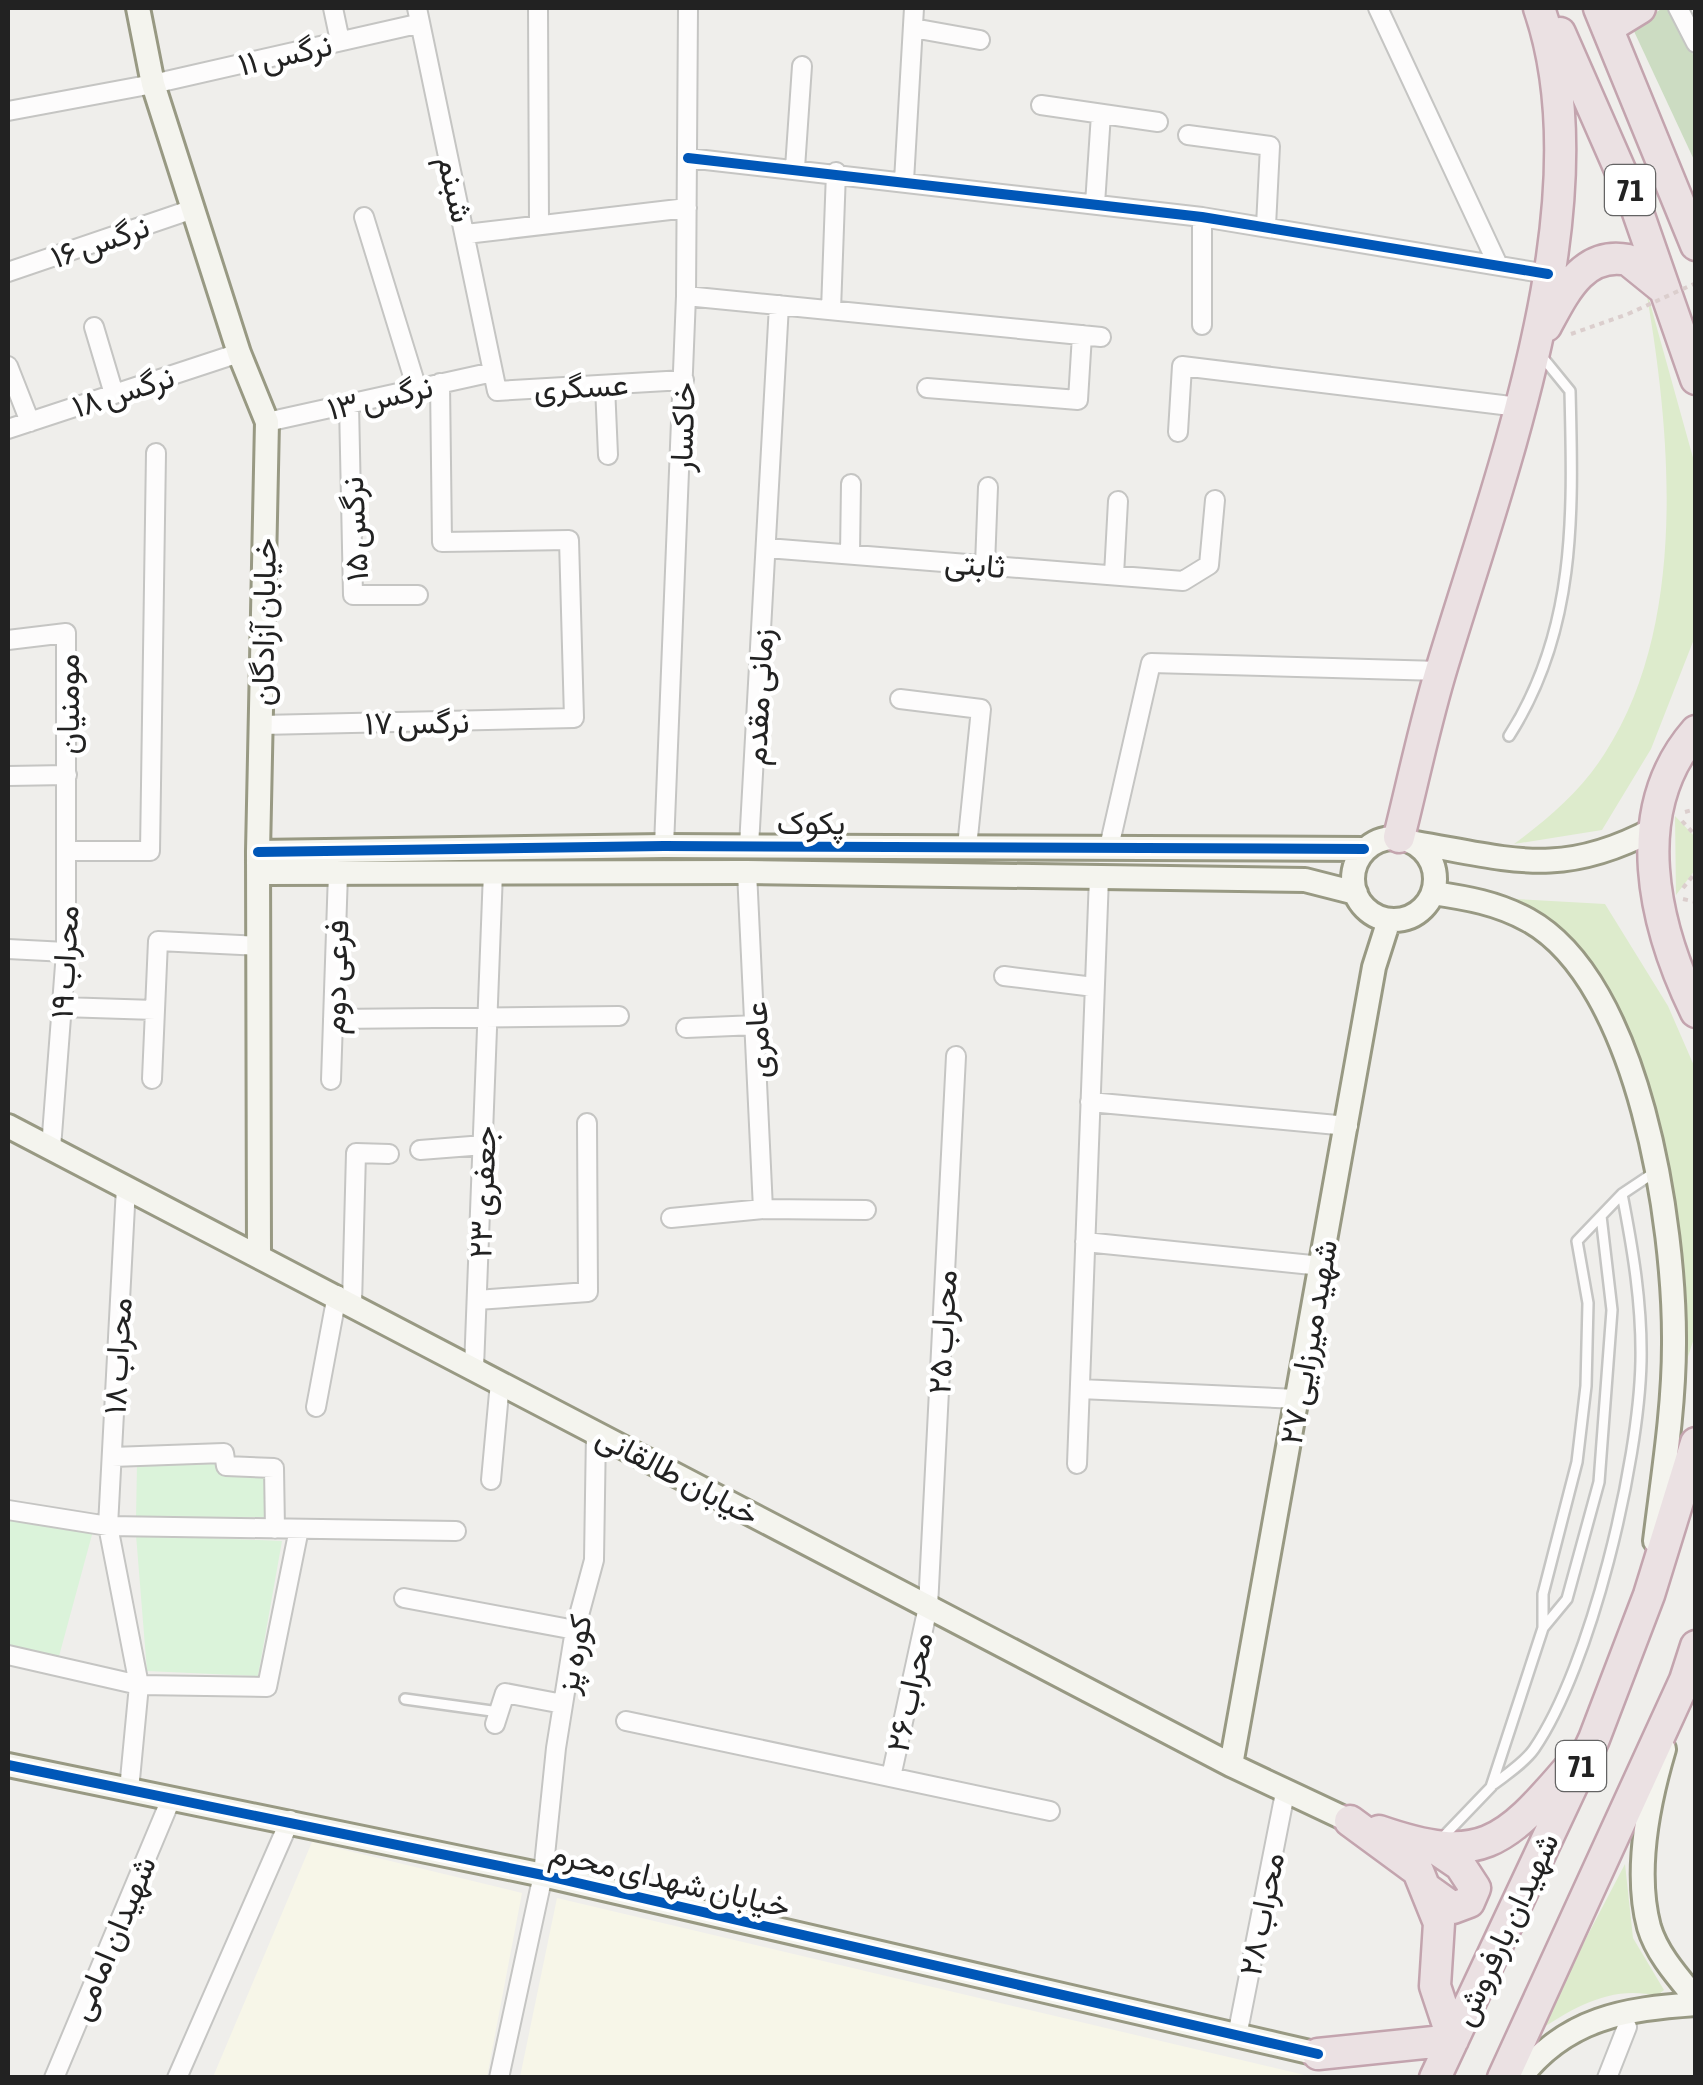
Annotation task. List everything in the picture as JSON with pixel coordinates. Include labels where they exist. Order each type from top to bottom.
[{"type":"highway","points":[[1408,840],[1440,671],[1519,407],[1548,274],[1563,145],[1556,65],[1539,8]]},
{"type":"highway","name":"71","points":[[1548,8],[1683,290],[1696,378]]},
{"type":"highway","points":[[1640,8],[1604,17],[1696,189]]},
{"type":"highway","name":"71","points":[[1604,17],[1696,245]]},
{"type":"highway","points":[[1534,346],[1564,292],[1583,270],[1597,262],[1610,258],[1636,264],[1683,290]]},
{"type":"highway","points":[[1696,706],[1689,738],[1660,798],[1665,822],[1656,902],[1664,942],[1696,1012]]},
{"type":"highway","name":"شهیدان بارفروش","points":[[1435,2078],[1594,1738],[1649,1595],[1696,1442]]},
{"type":"highway","name":"شهیدان بارفروش","points":[[1503,2078],[1690,1670],[1696,1646]]},
{"type":"highway","points":[[1429,1846],[1478,1846],[1508,1833],[1594,1738]]},
{"type":"highway","points":[[1350,1821],[1429,1846],[1460,1866],[1475,1888],[1469,1902],[1453,1908],[1428,1890]]},
{"type":"highway","points":[[1350,1821],[1418,1871],[1439,1923],[1435,1986],[1424,2014],[1401,2042]]},
{"type":"highway","points":[[1318,2054],[1376,2050],[1401,2042],[1452,2040],[1435,1986]]},
{"type":"highway","points":[[1318,2054],[1352,2078]]},
{"type":"street","name":"خیابان آزادگان","points":[[138,8],[152,84],[240,353],[267,422],[258,863],[259,1256]]},
{"type":"street","points":[[333,8],[340,41]]},
{"type":"street","points":[[538,8],[539,225]]},
{"type":"street","name":"خاکسار","points":[[664,846],[684,380],[688,8]]},
{"type":"street","points":[[904,180],[914,8]]},
{"type":"street","points":[[1378,8],[1498,265]]},
{"type":"street","points":[[1678,8],[1696,43]]},
{"type":"street","name":"نرگس ۱۱","points":[[8,111],[152,84],[340,41],[417,16]]},
{"type":"street","name":"شبنم","points":[[417,16],[493,372]]},
{"type":"street","points":[[913,28],[980,40]]},
{"type":"street","points":[[795,168],[802,66]]},
{"type":"street","points":[[1041,105],[1158,122]]},
{"type":"street","points":[[1095,204],[1101,114]]},
{"type":"street","points":[[1188,135],[1270,146],[1266,226]]},
{"type":"street","points":[[688,158],[1202,216],[1548,274]]},
{"type":"street","points":[[830,310],[836,172]]},
{"type":"street","points":[[466,234],[688,208]]},
{"type":"street","name":"نرگس ۱۶","points":[[8,272],[192,209]]},
{"type":"street","points":[[1202,216],[1202,325]]},
{"type":"street","points":[[364,217],[417,389]]},
{"type":"street","points":[[686,296],[1102,337]]},
{"type":"street","name":"زمانی مقدم","points":[[748,846],[779,305]]},
{"type":"street","points":[[94,327],[114,394]]},
{"type":"street","points":[[927,388],[1078,400],[1082,335]]},
{"type":"street","name":"نرگس ۱۸","points":[[8,429],[240,353]]},
{"type":"street","points":[[8,366],[30,422]]},
{"type":"street","points":[[1178,432],[1182,366],[1519,407]]},
{"type":"street","name":"نرگس ۱۳","points":[[267,422],[493,372]]},
{"type":"street","name":"عسگری","points":[[493,372],[497,390],[684,380]]},
{"type":"street","name":"نرگس ۱۷","points":[[261,725],[574,718],[569,540],[442,542],[440,384]]},
{"type":"street","points":[[605,386],[608,455]]},
{"type":"street","name":"نرگس ۱۵","points":[[350,404],[352,595],[418,595]]},
{"type":"street","points":[[69,851],[150,852],[156,454]]},
{"type":"street","points":[[850,554],[851,484]]},
{"type":"street","points":[[984,565],[988,486]]},
{"type":"street","name":"ثابتی","points":[[766,548],[1183,581],[1209,566],[1215,500]]},
{"type":"street","points":[[1114,576],[1118,501]]},
{"type":"street","name":"مومنیان","points":[[8,640],[66,633],[66,775]]},
{"type":"street","points":[[1108,848],[1151,663],[1440,671]]},
{"type":"street","points":[[900,700],[981,709],[967,848]]},
{"type":"street","points":[[8,776],[66,775]]},
{"type":"street","name":"محراب ۱۹","points":[[50,1148],[66,952],[66,775]]},
{"type":"street","points":[[1408,840],[1430,857],[1436,874],[1433,893],[1423,908],[1408,918],[1389,920],[1372,914],[1356,893],[1354,864],[1364,849],[1380,839],[1408,840],[1556,863],[1609,853],[1665,822]]},
{"type":"street","name":"پکوک","points":[[258,863],[664,846],[1364,849]]},
{"type":"street","points":[[831,847],[832,873]]},
{"type":"street","name":"پکوک","points":[[258,863],[338,873],[747,872],[1305,880],[1356,893]]},
{"type":"street","name":"جعفری ۲۳","points":[[474,1368],[493,872]]},
{"type":"street","name":"عامری","points":[[747,872],[763,1209]]},
{"type":"street","name":"فرعی دوم","points":[[331,1080],[338,873]]},
{"type":"street","points":[[1077,1464],[1099,877]]},
{"type":"street","points":[[1433,893],[1481,900],[1529,921],[1559,944],[1592,981],[1616,1030],[1665,1210],[1674,1342],[1649,1595]]},
{"type":"street","name":"شهید میرزایی ۲۷","points":[[1230,1765],[1374,967],[1389,920]]},
{"type":"street","points":[[152,1079],[158,941],[259,946]]},
{"type":"street","points":[[8,949],[66,952]]},
{"type":"street","points":[[1004,976],[1094,987]]},
{"type":"street","points":[[62,1006],[155,1010]]},
{"type":"street","points":[[334,1019],[618,1016]]},
{"type":"street","points":[[686,1028],[756,1024]]},
{"type":"street","name":"محراب ۲۵","points":[[928,1607],[956,1056]]},
{"type":"street","points":[[1090,1102],[1348,1126]]},
{"type":"street","points":[[477,1300],[588,1292],[588,1123]]},
{"type":"street","name":"خیابان طالقانی","points":[[8,1126],[1230,1765],[1350,1821]]},
{"type":"street","points":[[420,1150],[484,1145]]},
{"type":"street","points":[[316,1407],[344,1299],[356,1153],[389,1154]]},
{"type":"street","name":"محراب ۱۸","points":[[126,1187],[108,1526],[140,1684],[128,1790]]},
{"type":"street","points":[[671,1218],[763,1209],[866,1210]]},
{"type":"street","points":[[1085,1242],[1322,1266]]},
{"type":"street","points":[[491,1480],[500,1382]]},
{"type":"street","points":[[1080,1389],[1297,1399]]},
{"type":"street","name":"کوره پز","points":[[499,2078],[543,1875],[563,1704],[575,1630],[594,1560],[596,1432]]},
{"type":"street","points":[[112,1457],[224,1453],[226,1466],[274,1468],[275,1529]]},
{"type":"street","points":[[8,1510],[108,1526],[456,1531]]},
{"type":"street","points":[[8,1655],[140,1684],[268,1687],[299,1529]]},
{"type":"street","points":[[404,1598],[575,1630]]},
{"type":"street","name":"محراب ۲۶","points":[[890,1778],[928,1607]]},
{"type":"street","points":[[1520,2078],[1554,2041],[1590,2020],[1638,2008],[1696,2002],[1658,1947],[1644,1890],[1652,1803],[1690,1670]]},
{"type":"street","points":[[497,1718],[504,1693],[563,1704]]},
{"type":"street","points":[[626,1722],[1050,1811]]},
{"type":"street","name":"خیابان شهدای محرم","points":[[8,1765],[543,1875],[1318,2054]]},
{"type":"street","name":"محراب ۲۸","points":[[1237,2036],[1285,1792]]},
{"type":"street","name":"شهیدان امامی","points":[[54,2078],[171,1799]]},
{"type":"street","points":[[177,2078],[290,1820]]},
{"type":"street","points":[[1607,2078],[1627,2027]]},
{"type":"lane","points":[[1510,736],[1546,671],[1559,616],[1571,509],[1570,391],[1534,346]]},
{"type":"lane","points":[[1491,1787],[1543,1628],[1543,1594],[1577,1462],[1586,1386],[1588,1303],[1577,1240],[1622,1194],[1656,1171]]},
{"type":"lane","points":[[1429,1846],[1533,1751],[1570,1680],[1609,1561],[1641,1364],[1638,1277],[1622,1194]]},
{"type":"lane","points":[[1543,1628],[1567,1600],[1600,1482],[1612,1310],[1601,1216]]},
{"type":"lane","points":[[1600,1482],[1622,1491]]},
{"type":"lane","points":[[405,1699],[497,1718]]},
{"type":"path","points":[[1534,346],[1628,314],[1683,290]]},
{"type":"path","points":[[1665,822],[1696,836]]},
{"type":"path","points":[[1676,898],[1696,872]]},
{"type":"shaded area","points":[[312,1842],[522,1893],[487,2077],[213,2077]]},
{"type":"shaded area","points":[[557,1898],[1313,2077],[520,2077]]},
{"type":"green space","points":[[1663,8],[1671,8],[1695,59],[1695,162],[1632,27]]},
{"type":"green space","points":[[1645,285],[1695,465],[1696,634],[1651,749],[1602,830],[1514,844],[1564,803],[1596,767],[1632,702],[1650,645],[1661,586],[1666,463],[1662,401]]},
{"type":"green space","points":[[1675,816],[1696,838],[1695,870],[1676,895]]},
{"type":"green space","points":[[1516,899],[1605,904],[1668,1006],[1695,1068],[1696,1332],[1685,1366],[1682,1285],[1673,1207],[1657,1130],[1632,1053],[1609,997],[1586,958],[1548,921]]},
{"type":"green space","points":[[217,1459],[268,1473],[267,1517],[136,1519],[137,1463]]},
{"type":"green space","points":[[8,1519],[93,1531],[58,1660],[8,1647]]},
{"type":"green space","points":[[136,1535],[282,1541],[258,1676],[147,1671]]},
{"type":"green space","points":[[1625,1864],[1633,1938],[1664,1990],[1657,1996],[1624,1993],[1594,2000],[1537,2032]]},
{"type":"cycle path","points":[[688,158],[1202,217],[1548,274]]},
{"type":"cycle path","points":[[258,852],[664,846],[1364,849]]},
{"type":"cycle path","points":[[8,1765],[543,1875],[1318,2054]]}]
